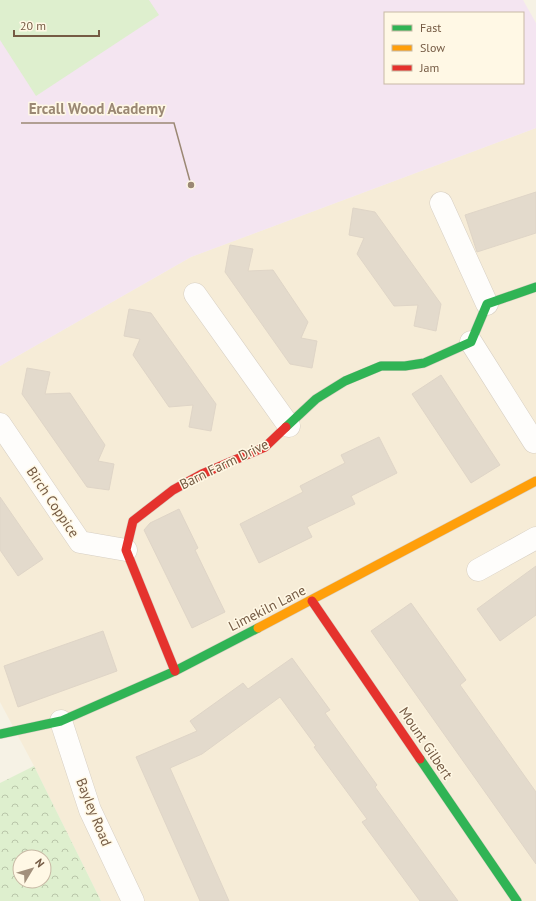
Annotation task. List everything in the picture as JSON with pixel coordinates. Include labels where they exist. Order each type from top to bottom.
[{"type":"street","points":[[441,203],[487,304],[471,342],[534,442]]},
{"type":"street","points":[[487,304],[536,287]]},
{"type":"street","points":[[195,294],[289,426]]},
{"type":"street","name":"Barn Farm Drive","points":[[126,550],[133,521],[173,490],[202,474],[265,447],[316,399],[345,381],[381,366],[405,366],[424,363],[471,342]]},
{"type":"street","name":"Birch Coppice","points":[[0,424],[80,542],[126,550]]},
{"type":"street","name":"Limekiln Lane","points":[[0,734],[61,721],[175,671],[312,601],[536,481]]},
{"type":"street","points":[[478,570],[536,538]]},
{"type":"street","points":[[126,550],[175,671]]},
{"type":"street","name":"Mount Gilbert","points":[[312,601],[517,901]]},
{"type":"street","name":"Bayley Road","points":[[61,721],[90,810],[133,901]]},
{"type":"shaded area","points":[[0,0],[523,0],[536,23],[536,128],[191,257],[0,366]]},
{"type":"shaded area","points":[[536,128],[536,901],[101,901],[34,766],[0,702],[0,366],[191,257]]},
{"type":"green space","points":[[0,0],[149,0],[159,15],[36,96],[0,40]]},
{"type":"green space","points":[[34,766],[101,901],[0,901],[0,783]]},
{"type":"building","points":[[536,192],[536,233],[477,252],[465,215]]},
{"type":"building","points":[[353,208],[375,212],[441,304],[436,331],[414,326],[418,305],[394,306],[357,254],[364,238],[349,235]]},
{"type":"building","points":[[230,245],[253,249],[248,271],[273,270],[308,322],[301,338],[317,341],[312,368],[290,364],[225,272]]},
{"type":"building","points":[[129,309],[151,313],[216,404],[211,431],[189,427],[193,405],[169,407],[133,355],[140,339],[124,336]]},
{"type":"building","points":[[27,368],[50,372],[45,394],[70,393],[105,445],[98,461],[114,464],[109,490],[87,487],[22,394]]},
{"type":"building","points":[[441,375],[500,465],[471,483],[412,394]]},
{"type":"building","points":[[379,437],[397,473],[351,496],[355,504],[307,527],[312,537],[259,563],[240,524],[303,492],[300,486],[345,463],[341,455]]},
{"type":"building","points":[[0,497],[43,559],[18,576],[0,550]]},
{"type":"building","points":[[179,509],[198,548],[195,550],[225,612],[192,628],[144,530],[150,523]]},
{"type":"building","points":[[536,566],[536,615],[500,641],[477,609]]},
{"type":"building","points":[[411,603],[466,680],[460,685],[536,792],[536,864],[371,631]]},
{"type":"building","points":[[103,631],[117,671],[18,707],[4,666]]},
{"type":"building","points":[[292,658],[330,710],[325,713],[377,785],[375,787],[458,901],[420,901],[362,822],[367,819],[314,747],[316,746],[280,697],[202,754],[170,768],[229,901],[200,901],[136,757],[197,731],[190,721],[243,683],[248,689]]},
{"type":"traffic: fast","points":[[286,427],[316,399],[345,381],[381,366],[405,366],[424,363],[471,342],[487,304],[536,287]]},
{"type":"traffic: fast","points":[[0,734],[61,721],[175,671],[258,628]]},
{"type":"traffic: fast","points":[[420,759],[517,901]]},
{"type":"traffic: slow","points":[[258,628],[536,481]]},
{"type":"traffic: jam","points":[[175,671],[126,550],[133,521],[173,490],[202,474],[265,447],[286,427]]},
{"type":"traffic: jam","points":[[312,601],[420,759]]},
{"type":"place","name":"Ercall Wood Academy","points":[[191,185]]}]
